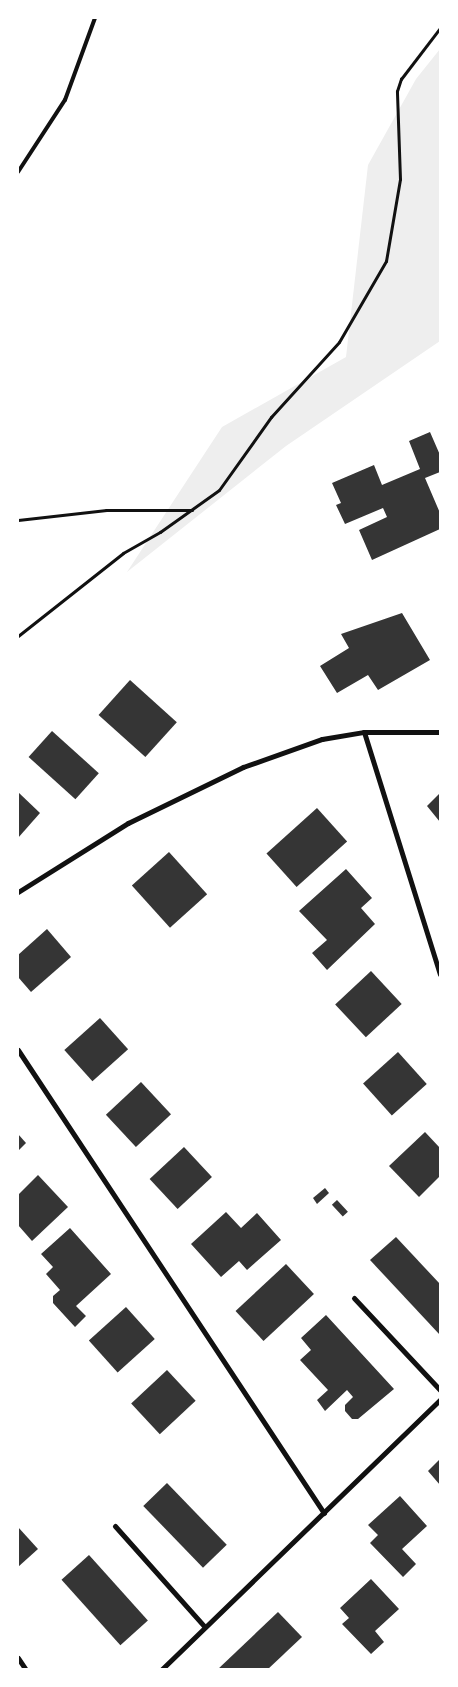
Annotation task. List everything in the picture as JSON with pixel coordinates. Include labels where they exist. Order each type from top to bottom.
[{"type":"street","points":[[18,892],[128,824],[243,767],[322,739],[364,732],[440,732]]},
{"type":"street","points":[[364,732],[440,974]]},
{"type":"street","points":[[18,1050],[324,1513]]},
{"type":"street","points":[[354,1298],[440,1390]]},
{"type":"street","points":[[161,1670],[440,1400]]},
{"type":"street","points":[[114,1526],[205,1627]]},
{"type":"street","points":[[18,1658],[26,1670]]},
{"type":"lane","points":[[18,172],[65,100],[95,18]]},
{"type":"path","points":[[18,636],[123,553],[192,510],[219,490],[271,417],[339,342],[386,261],[400,179],[397,91],[401,78],[440,28]]},
{"type":"path","points":[[18,520],[106,510],[192,510]]},
{"type":"shaded area","points":[[440,49],[440,341],[286,446],[127,572],[222,427],[346,357],[368,165],[416,79]]},
{"type":"building","points":[[430,432],[440,455],[440,472],[425,478],[440,513],[440,529],[372,560],[359,530],[387,517],[383,508],[345,524],[336,505],[341,503],[332,483],[374,465],[382,485],[420,469],[409,441]]},
{"type":"building","points":[[402,613],[430,660],[378,690],[368,675],[337,693],[320,666],[349,648],[341,634]]},
{"type":"building","points":[[130,680],[177,722],[145,757],[99,715]]},
{"type":"building","points":[[52,731],[99,773],[75,799],[29,757]]},
{"type":"building","points":[[18,792],[40,813],[18,838]]},
{"type":"building","points":[[440,793],[440,822],[427,806]]},
{"type":"building","points":[[317,808],[347,841],[297,887],[266,854]]},
{"type":"building","points":[[169,852],[207,894],[170,928],[132,885]]},
{"type":"building","points":[[346,869],[372,898],[361,908],[375,924],[327,970],[312,953],[327,940],[299,911]]},
{"type":"building","points":[[47,929],[71,957],[31,992],[18,977],[18,955]]},
{"type":"building","points":[[371,971],[402,1004],[366,1037],[335,1004]]},
{"type":"building","points":[[100,1018],[128,1049],[92,1081],[64,1050]]},
{"type":"building","points":[[398,1052],[427,1084],[392,1115],[363,1083]]},
{"type":"building","points":[[141,1082],[171,1114],[136,1147],[106,1115]]},
{"type":"building","points":[[425,1132],[440,1148],[440,1176],[419,1197],[389,1166]]},
{"type":"building","points":[[18,1134],[26,1143],[18,1151]]},
{"type":"building","points":[[184,1147],[212,1177],[178,1209],[150,1179]]},
{"type":"building","points":[[38,1175],[68,1207],[32,1241],[18,1225],[18,1195]]},
{"type":"building","points":[[325,1188],[329,1193],[317,1204],[313,1198]]},
{"type":"building","points":[[337,1200],[348,1212],[343,1216],[332,1205]]},
{"type":"building","points":[[226,1212],[241,1228],[257,1213],[281,1240],[247,1270],[239,1261],[221,1277],[191,1244]]},
{"type":"building","points":[[70,1228],[111,1274],[76,1306],[86,1316],[75,1327],[53,1303],[53,1296],[60,1290],[46,1274],[53,1267],[41,1254]]},
{"type":"building","points":[[396,1237],[440,1284],[440,1335],[370,1260]]},
{"type":"building","points":[[286,1264],[314,1294],[263,1341],[236,1311]]},
{"type":"building","points":[[126,1307],[155,1339],[118,1372],[89,1340]]},
{"type":"building","points":[[326,1315],[394,1389],[358,1419],[352,1419],[345,1411],[345,1405],[353,1397],[347,1390],[325,1411],[317,1400],[328,1390],[300,1360],[311,1350],[301,1338]]},
{"type":"building","points":[[167,1370],[196,1401],[160,1434],[131,1403]]},
{"type":"building","points":[[440,1459],[440,1485],[428,1471]]},
{"type":"building","points":[[167,1483],[227,1545],[203,1568],[143,1506]]},
{"type":"building","points":[[400,1496],[427,1526],[402,1549],[416,1564],[403,1577],[370,1543],[378,1535],[368,1525]]},
{"type":"building","points":[[18,1527],[38,1549],[18,1567]]},
{"type":"building","points":[[89,1555],[148,1620],[120,1645],[62,1580]]},
{"type":"building","points":[[371,1579],[399,1609],[375,1631],[384,1642],[371,1654],[342,1624],[349,1618],[340,1608]]},
{"type":"building","points":[[278,1612],[302,1637],[267,1670],[217,1670]]}]
